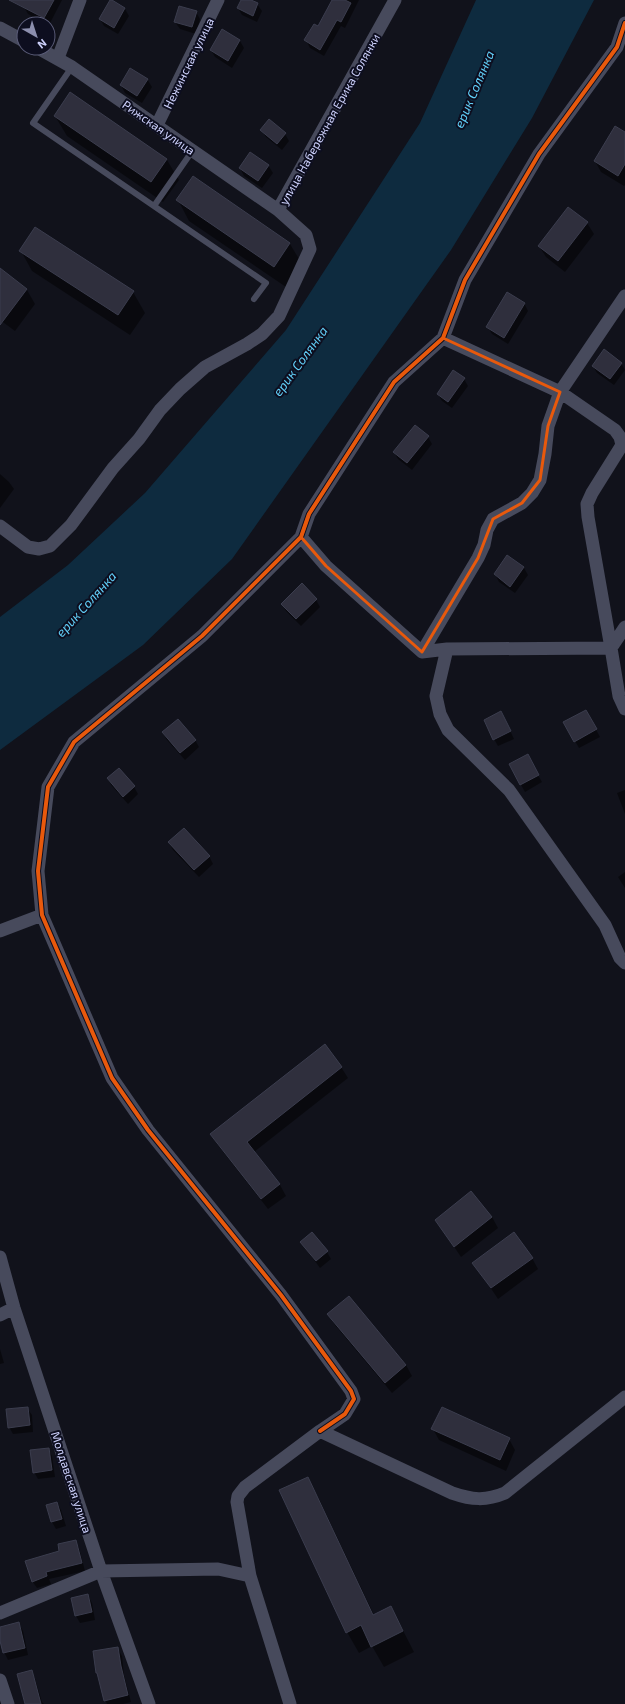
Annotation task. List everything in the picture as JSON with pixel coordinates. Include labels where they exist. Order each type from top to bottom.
[{"type":"street","points":[[58,58],[80,0]]},
{"type":"street","name":"Нежинская улица","points":[[157,125],[218,0]]},
{"type":"street","name":"улица Набережная Ерика Солянки","points":[[0,526],[28,547],[39,549],[50,546],[71,525],[113,468],[139,439],[160,410],[180,389],[205,367],[262,334],[279,316],[310,249],[306,235],[278,210],[395,0]]},
{"type":"street","points":[[290,1704],[250,1576],[237,1502],[238,1496],[245,1486],[345,1414],[351,1407],[354,1399],[351,1391],[281,1295],[148,1130],[112,1078],[42,915],[38,871],[48,787],[74,742],[202,636],[301,537],[309,514],[394,382],[443,338],[465,280],[531,168],[621,51],[625,23]]},
{"type":"street","points":[[0,28],[16,37]]},
{"type":"street","name":"Рижская улица","points":[[54,56],[157,125],[278,210]]},
{"type":"street","points":[[422,652],[478,558],[484,545],[487,530],[493,519],[522,503],[532,493],[540,480],[548,426],[560,392],[625,296]]},
{"type":"street","points":[[443,338],[560,392],[615,430],[622,440],[622,445],[592,493],[587,504],[616,684],[619,696],[625,709]]},
{"type":"street","points":[[301,537],[326,566],[422,652],[447,649],[611,648]]},
{"type":"street","points":[[611,648],[625,627]]},
{"type":"street","points":[[447,649],[436,696],[440,714],[448,730],[509,790],[605,925],[620,958],[625,963]]},
{"type":"street","points":[[0,931],[42,915]]},
{"type":"street","name":"Молдавская улица","points":[[0,1257],[14,1308],[101,1571],[149,1704]]},
{"type":"street","points":[[0,1314],[14,1308]]},
{"type":"street","points":[[320,1431],[452,1493],[465,1497],[492,1498],[505,1493],[625,1397]]},
{"type":"street","points":[[0,1613],[101,1571],[218,1569],[250,1576]]},
{"type":"street","points":[[0,1680],[8,1704]]},
{"type":"lane","points":[[72,67],[33,123],[266,283],[254,299]]},
{"type":"lane","points":[[154,206],[193,150]]},
{"type":"highlighted area","points":[[443,338],[560,392],[548,426],[540,480],[522,503],[493,519],[478,558],[422,652],[326,566],[301,537],[309,514],[394,382]]},
{"type":"water","name":"ерик Солянка","points":[[476,0],[594,0],[532,118],[451,250],[232,559],[143,645],[0,750],[0,617],[68,565],[145,493],[286,330],[420,123]]},
{"type":"building","points":[[9,0],[54,0],[45,16],[40,16]]},
{"type":"building","points":[[110,0],[125,8],[114,28],[99,19]]},
{"type":"building","points":[[241,0],[251,0],[258,3],[253,16],[237,8]]},
{"type":"building","points":[[332,0],[345,0],[351,3],[341,22],[337,20],[320,50],[304,40],[314,24],[318,26]]},
{"type":"building","points":[[179,6],[197,11],[192,27],[174,22]]},
{"type":"building","points":[[222,29],[240,40],[228,61],[210,50]]},
{"type":"building","points":[[130,68],[148,79],[137,96],[120,85]]},
{"type":"building","points":[[70,92],[167,159],[151,182],[54,116]]},
{"type":"building","points":[[269,119],[286,133],[277,144],[260,130]]},
{"type":"building","points":[[615,126],[625,132],[625,164],[618,176],[594,161]]},
{"type":"building","points":[[250,152],[269,165],[258,181],[239,168]]},
{"type":"building","points":[[193,176],[290,243],[274,267],[176,200]]},
{"type":"building","points":[[568,207],[588,222],[558,261],[538,246]]},
{"type":"building","points":[[35,227],[134,291],[118,315],[19,251]]},
{"type":"building","points":[[0,268],[27,289],[0,325]]},
{"type":"building","points":[[507,292],[525,303],[504,338],[486,327]]},
{"type":"building","points":[[604,349],[622,363],[610,379],[592,366]]},
{"type":"building","points":[[453,370],[465,378],[448,402],[437,394]]},
{"type":"building","points":[[415,425],[429,436],[407,463],[393,452]]},
{"type":"building","points":[[507,555],[524,567],[510,587],[494,574]]},
{"type":"building","points":[[302,583],[317,599],[296,619],[281,604]]},
{"type":"building","points":[[586,710],[597,729],[574,742],[563,722]]},
{"type":"building","points":[[501,711],[511,731],[493,740],[484,720]]},
{"type":"building","points":[[178,719],[196,740],[180,753],[162,732]]},
{"type":"building","points":[[528,754],[539,775],[520,785],[509,764]]},
{"type":"building","points":[[119,768],[135,786],[123,797],[107,778]]},
{"type":"building","points":[[184,828],[210,856],[194,870],[168,842]]},
{"type":"building","points":[[325,1044],[342,1067],[247,1142],[280,1184],[261,1199],[210,1134]]},
{"type":"building","points":[[471,1191],[492,1217],[454,1247],[435,1220]]},
{"type":"building","points":[[312,1232],[328,1251],[316,1261],[300,1242]]},
{"type":"building","points":[[514,1232],[533,1258],[491,1288],[472,1263]]},
{"type":"building","points":[[349,1296],[406,1365],[385,1383],[327,1314]]},
{"type":"building","points":[[28,1407],[30,1425],[8,1428],[6,1409]]},
{"type":"building","points":[[442,1407],[510,1438],[500,1460],[431,1429]]},
{"type":"building","points":[[49,1448],[52,1470],[33,1473],[30,1450]]},
{"type":"building","points":[[308,1477],[373,1615],[391,1606],[403,1631],[371,1647],[361,1625],[346,1633],[279,1490]]},
{"type":"building","points":[[57,1502],[62,1519],[51,1522],[46,1505]]},
{"type":"building","points":[[76,1540],[82,1563],[46,1572],[47,1576],[32,1582],[25,1561],[59,1551],[58,1544]]},
{"type":"building","points":[[88,1594],[92,1612],[75,1616],[71,1598]]},
{"type":"building","points":[[19,1622],[25,1648],[3,1653],[0,1641],[0,1627]]},
{"type":"building","points":[[118,1647],[128,1695],[104,1701],[96,1673],[93,1651]]},
{"type":"building","points":[[32,1670],[41,1704],[25,1704],[17,1674]]},
{"type":"cycle path","points":[[320,1431],[345,1414],[354,1399],[351,1391],[281,1295],[148,1130],[112,1078],[42,915],[38,871],[48,787],[74,742],[202,636],[301,537],[309,514],[394,382],[443,338],[465,280],[539,154],[617,47],[625,23]]}]
